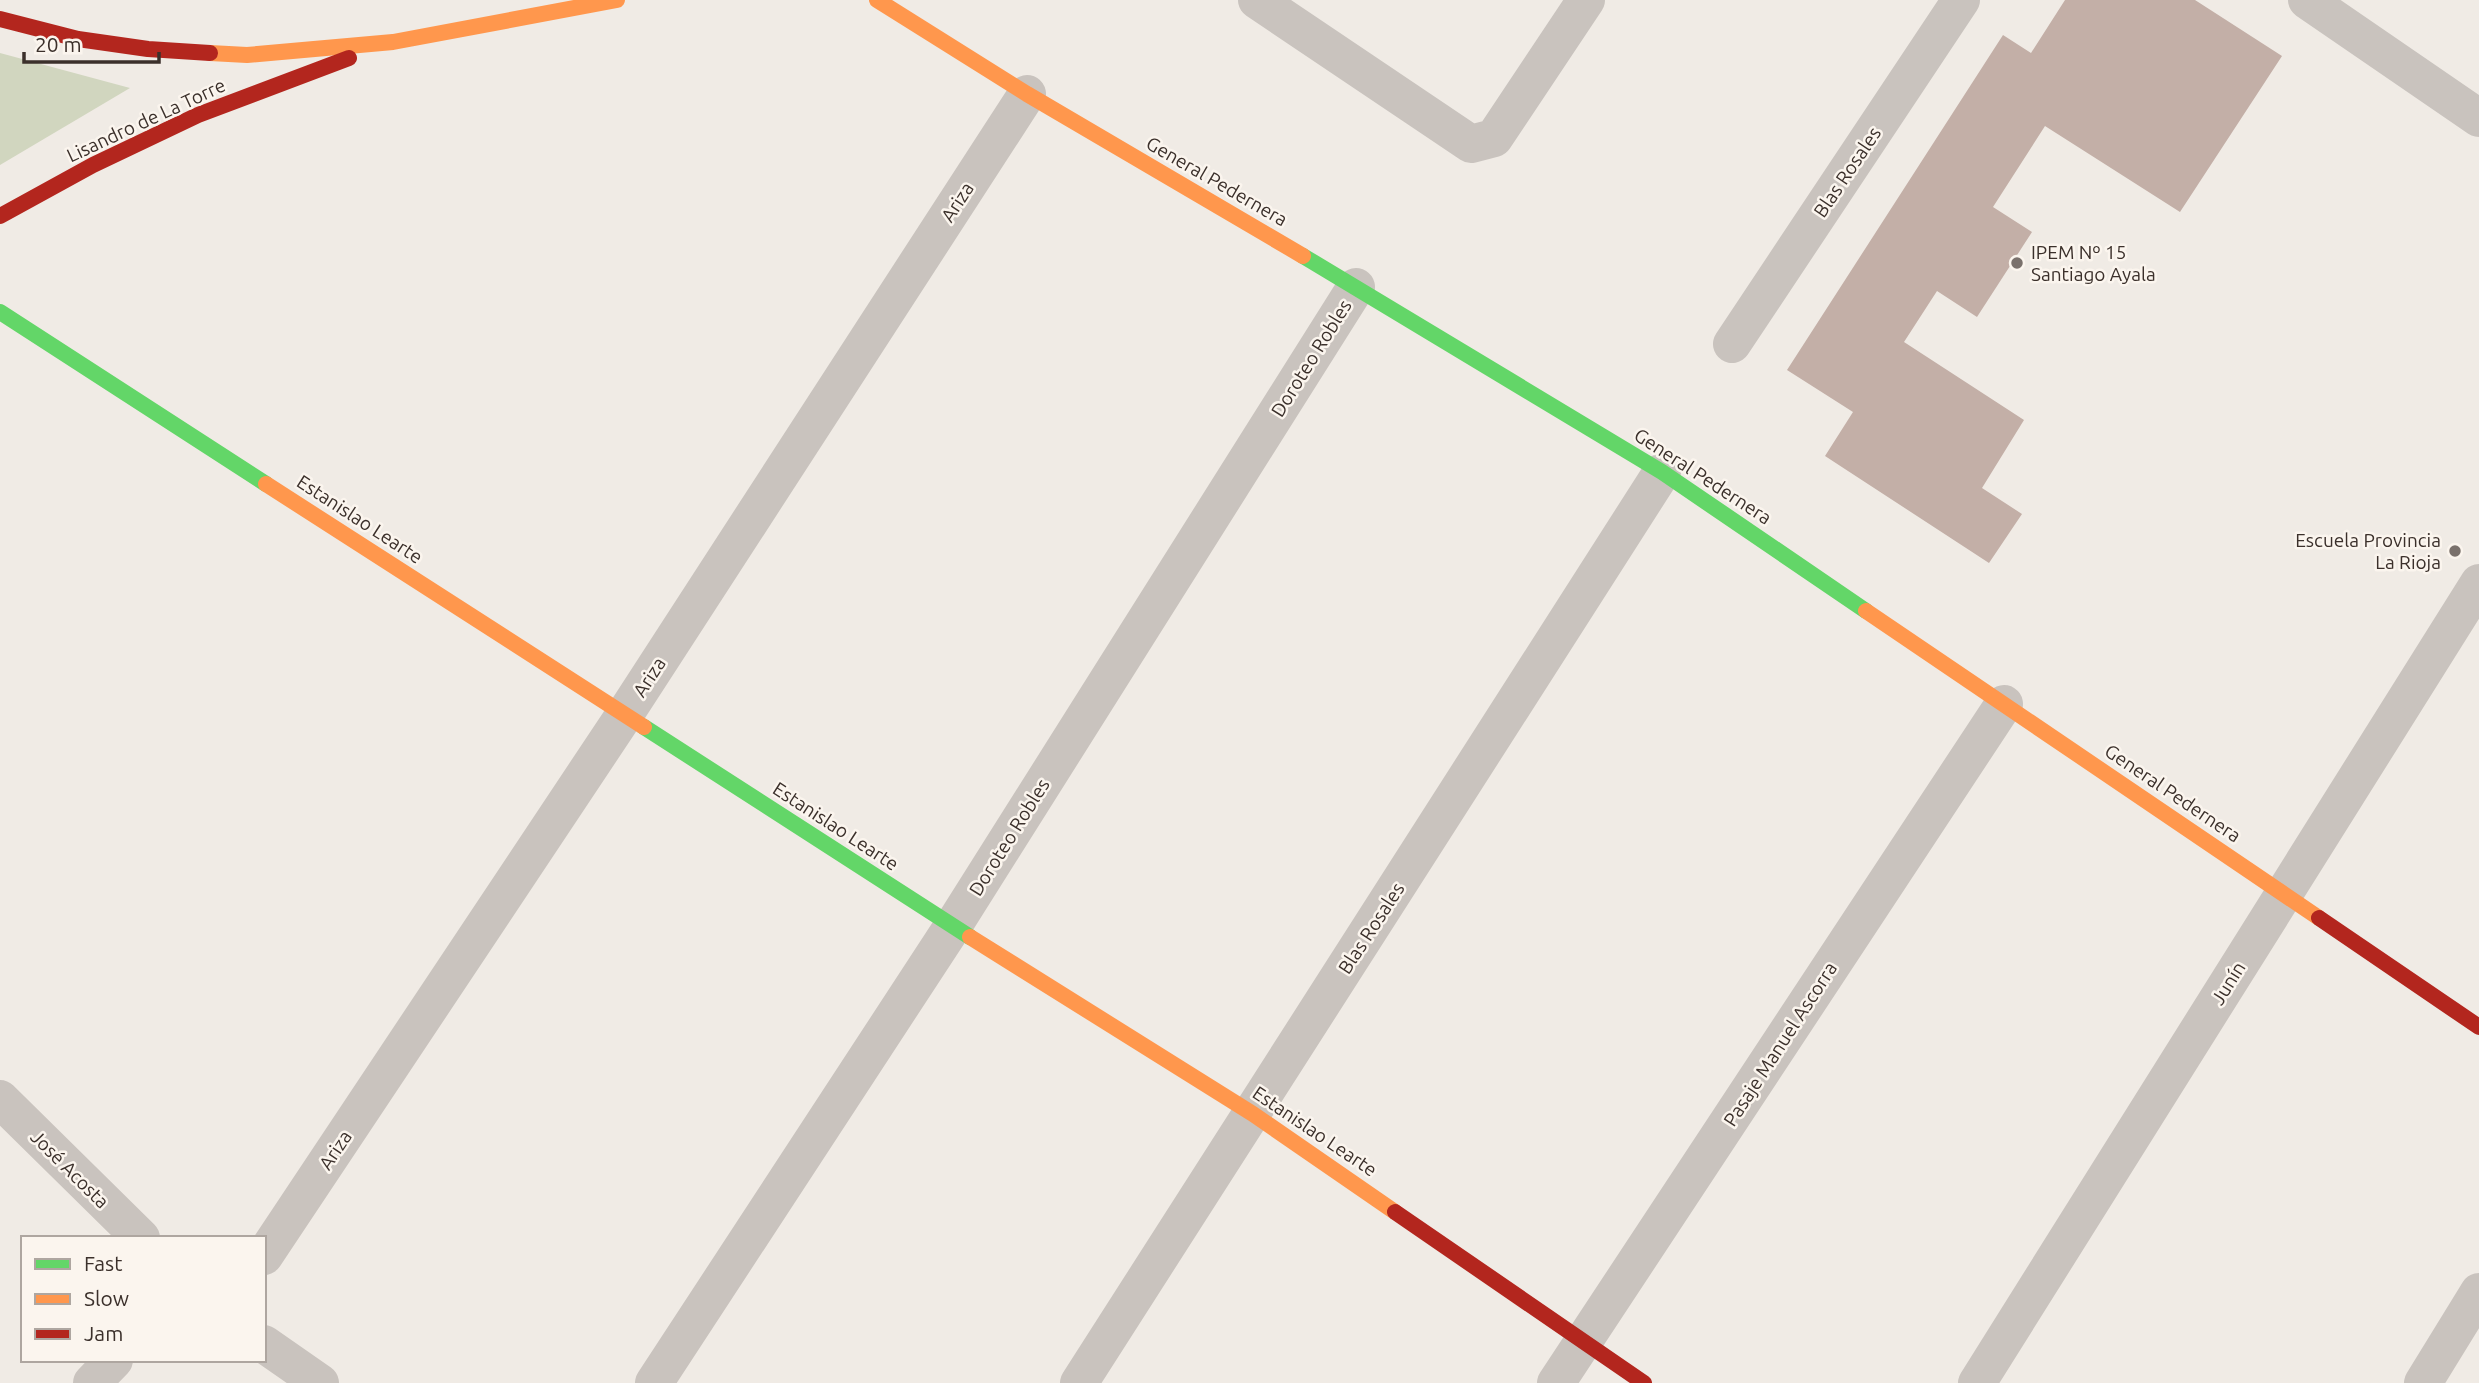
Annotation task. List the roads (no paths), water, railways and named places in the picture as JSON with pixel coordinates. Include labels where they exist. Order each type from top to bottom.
[{"type":"street","name":"Lisandro de La Torre","points":[[0,19],[78,39],[148,50],[247,55],[393,42],[617,0]]},
{"type":"street","name":"General Pedernera","points":[[877,0],[1027,94],[1356,287],[1662,472],[2479,1027]]},
{"type":"street","points":[[1257,0],[1471,144],[1494,138],[1586,0]]},
{"type":"street","name":"Blas Rosales","points":[[1732,344],[1961,0]]},
{"type":"street","points":[[2307,0],[2479,118]]},
{"type":"street","name":"Lisandro de La Torre","points":[[0,216],[93,165],[198,115],[393,42]]},
{"type":"street","name":"Ariza","points":[[266,1253],[625,714],[1027,94]]},
{"type":"street","name":"Doroteo Robles","points":[[654,1383],[953,926],[1356,287]]},
{"type":"street","name":"Estanislao Learte","points":[[0,312],[953,926],[1253,1114],[1644,1383]]},
{"type":"street","name":"Blas Rosales","points":[[1079,1383],[1662,472]]},
{"type":"street","name":"Junín","points":[[1978,1383],[2479,583]]},
{"type":"street","name":"Pasaje Manuel Ascorra","points":[[1556,1383],[2004,704]]},
{"type":"street","name":"José Acosta","points":[[0,1099],[139,1236]]},
{"type":"street","points":[[2423,1383],[2479,1292]]},
{"type":"street","points":[[266,1345],[320,1383]]},
{"type":"street","points":[[92,1383],[112,1362]]},
{"type":"place","name":"IPEM Nº 15 Santiago Ayala","points":[[2017,263]]},
{"type":"place","name":"Escuela Provincia La Rioja","points":[[2455,551]]}]
